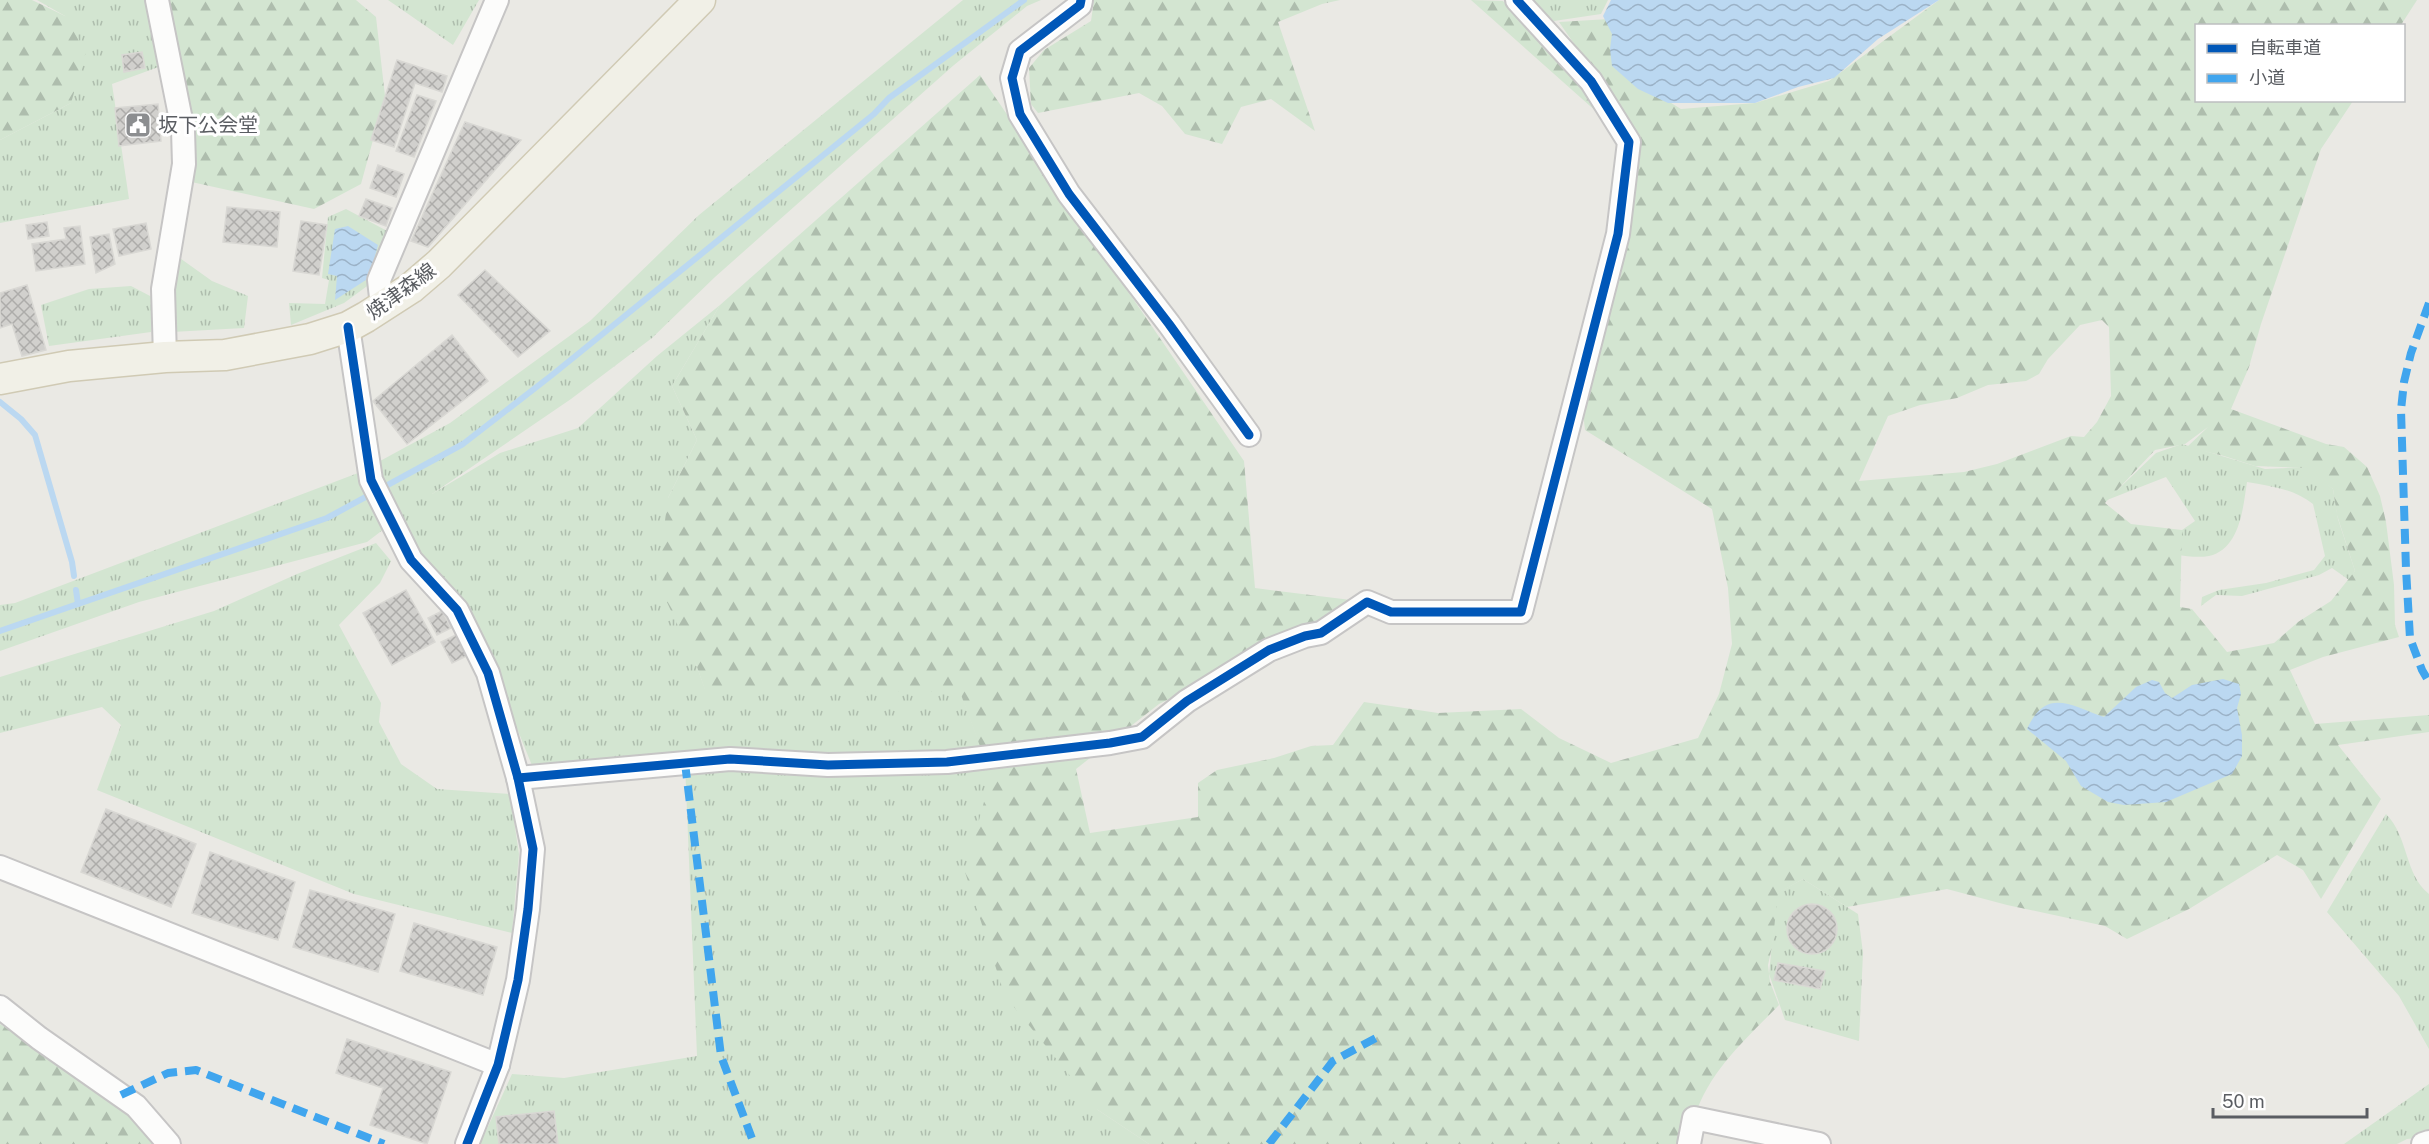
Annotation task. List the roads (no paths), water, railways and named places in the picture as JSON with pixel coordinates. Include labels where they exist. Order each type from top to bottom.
[{"type":"main road","name":"焼津森線","points":[[5,378],[69,366],[165,357],[225,355],[310,339],[348,327],[411,288],[439,264],[700,0]]},
{"type":"street","points":[[157,0],[183,130],[184,164],[163,289],[165,357]]},
{"type":"street","points":[[382,306],[379,280],[497,0]]},
{"type":"street","points":[[1082,0],[1080,5],[1020,51],[1012,78],[1020,114],[1069,194],[1169,324],[1249,435]]},
{"type":"street","points":[[518,778],[730,759],[828,765],[947,762],[1110,743],[1142,737],[1187,701],[1269,650],[1305,636],[1321,633],[1368,602],[1391,612],[1521,612],[1618,234],[1629,142],[1591,81],[1517,0]]},
{"type":"street","points":[[348,327],[370,480],[411,560],[457,610],[488,673],[518,778],[533,849],[528,909],[518,980],[498,1065],[467,1144]]},
{"type":"street","points":[[0,867],[498,1065]]},
{"type":"street","points":[[0,1007],[39,1038],[136,1106],[169,1144]]},
{"type":"street","points":[[1689,1144],[1694,1118],[1820,1144]]},
{"type":"street","points":[[2423,1144],[2429,1142]]},
{"type":"water","points":[[1611,0],[1939,0],[1878,39],[1834,78],[1798,87],[1755,103],[1668,103],[1638,89],[1612,66],[1610,49],[1612,34],[1603,16]]},
{"type":"water","points":[[348,226],[378,245],[369,278],[335,300],[337,276],[328,274],[335,229]]},
{"type":"water","points":[[2223,679],[2239,684],[2241,694],[2237,708],[2242,735],[2242,756],[2232,774],[2166,802],[2124,805],[2108,802],[2081,786],[2066,761],[2027,729],[2034,716],[2042,708],[2051,704],[2070,704],[2104,717],[2136,687],[2152,680],[2159,682],[2165,693],[2172,698],[2192,685]]},
{"type":"waterway","points":[[0,631],[327,518],[463,444],[552,375],[874,114],[889,98],[1024,0]]},
{"type":"waterway","points":[[0,402],[21,419],[35,435],[72,562],[74,576]]},
{"type":"waterway","points":[[76,590],[78,604]]},
{"type":"place","name":"坂下公会堂","points":[[138,125]]}]
